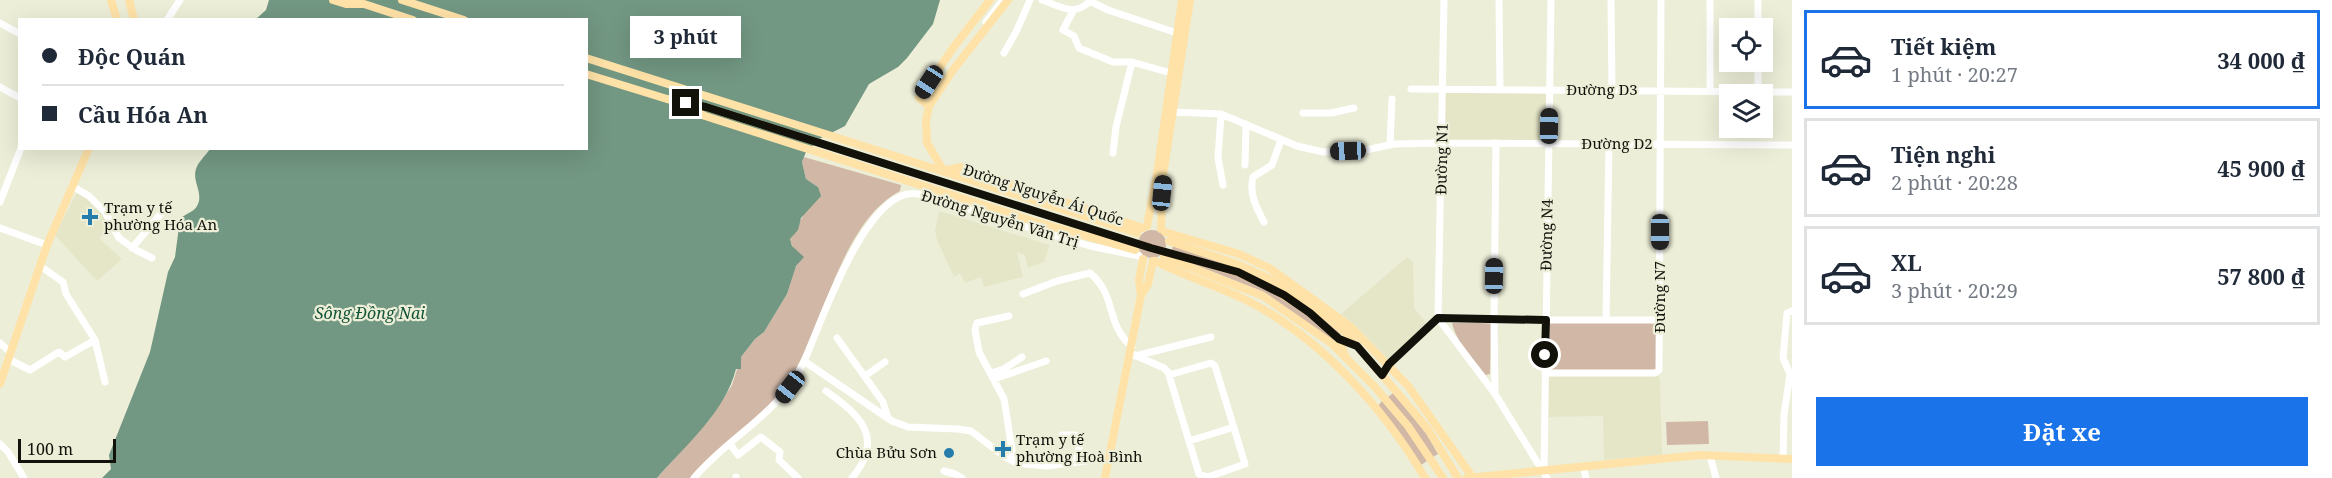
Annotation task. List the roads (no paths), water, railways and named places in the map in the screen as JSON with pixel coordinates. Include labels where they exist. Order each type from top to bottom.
[{"type":"main road","points":[[111,0],[116,18]]},
{"type":"main road","points":[[129,0],[134,18]]},
{"type":"main road","points":[[333,0],[346,4],[361,2],[407,18]]},
{"type":"main road","points":[[402,0],[458,18]]},
{"type":"main road","points":[[929,106],[919,98],[953,48],[990,0]]},
{"type":"main road","points":[[941,170],[927,143],[926,121],[929,106],[958,63],[1008,0]]},
{"type":"main road","points":[[1148,258],[1134,242],[1142,229],[1172,73],[1182,0]]},
{"type":"main road","points":[[1148,258],[1167,252],[1169,242],[1163,230],[1163,184],[1190,0]]},
{"type":"main road","points":[[588,59],[941,170]]},
{"type":"main road","points":[[588,75],[667,99]]},
{"type":"main road","name":"Đường Nguyễn Ái Quốc","points":[[667,99],[705,116],[1033,221],[1106,242],[1263,296],[1330,343],[1374,386],[1408,426],[1443,478]]},
{"type":"main road","name":"Đường Nguyễn Ái Quốc","points":[[667,99],[706,107],[1151,248],[1238,272],[1284,295],[1333,331],[1345,333]]},
{"type":"main road","points":[[0,384],[46,245],[88,150]]},
{"type":"main road","name":"Đường Nguyễn Ái Quốc","points":[[941,170],[961,167],[1142,229]]},
{"type":"main road","name":"Đường Nguyễn Ái Quốc","points":[[941,170],[1086,217],[1142,229]]},
{"type":"main road","points":[[1081,235],[1086,217]]},
{"type":"main road","points":[[1142,229],[1163,230]]},
{"type":"main road","name":"Đường Nguyễn Ái Quốc","points":[[1163,230],[1239,254],[1271,268],[1357,346],[1429,431],[1458,478]]},
{"type":"main road","name":"Đường Nguyễn Ái Quốc","points":[[1169,242],[1237,264],[1272,280],[1321,312],[1345,333],[1389,364],[1420,402],[1470,478]]},
{"type":"main road","points":[[1105,478],[1132,352],[1141,295],[1139,280],[1148,258]]},
{"type":"main road","name":"Đường Nguyễn Ái Quốc","points":[[1148,258],[1245,300],[1281,321],[1322,351],[1389,424],[1425,478]]},
{"type":"main road","name":"Đường Nguyễn Ái Quốc","points":[[1345,333],[1346,358]]},
{"type":"main road","points":[[1382,375],[1389,364]]},
{"type":"main road","points":[[1365,397],[1374,386]]},
{"type":"main road","points":[[1470,478],[1546,474],[1583,466],[1710,456],[1788,459]]},
{"type":"street","points":[[168,18],[180,0]]},
{"type":"street","points":[[985,24],[1003,0]]},
{"type":"street","points":[[1004,53],[1030,0]]},
{"type":"street","points":[[1042,0],[1073,11],[1082,8],[1090,1],[1108,10],[1178,33]]},
{"type":"street","name":"Đường N1","points":[[1438,318],[1444,0]]},
{"type":"street","points":[[1500,0],[1500,90]]},
{"type":"street","name":"Đường N4","points":[[1546,474],[1545,373],[1551,0]]},
{"type":"street","points":[[1611,0],[1612,90]]},
{"type":"street","name":"Đường N7","points":[[1545,373],[1657,372],[1660,366],[1661,0]]},
{"type":"street","points":[[1710,0],[1710,91]]},
{"type":"street","points":[[1758,0],[1758,18]]},
{"type":"street","points":[[1073,11],[1063,30],[1074,36],[1079,48],[1113,62],[1132,62],[1172,73]]},
{"type":"street","points":[[0,23],[18,33]]},
{"type":"street","points":[[1113,153],[1119,112],[1132,62]]},
{"type":"street","points":[[0,87],[18,97]]},
{"type":"street","name":"Đường D3","points":[[1411,89],[1719,91]]},
{"type":"street","name":"Đường D3","points":[[1773,92],[1792,92]]},
{"type":"street","points":[[1390,145],[1392,99]]},
{"type":"street","points":[[1303,112],[1331,113],[1354,108]]},
{"type":"street","name":"Đường D2","points":[[1173,112],[1221,114],[1297,146],[1323,152],[1366,150],[1390,145],[1443,143],[1792,145]]},
{"type":"street","points":[[1221,114],[1218,158],[1223,184]]},
{"type":"street","points":[[1245,165],[1246,124]]},
{"type":"street","points":[[1264,222],[1253,199],[1252,180],[1272,165],[1281,140]]},
{"type":"street","points":[[1495,394],[1496,143]]},
{"type":"street","points":[[1606,320],[1609,144]]},
{"type":"street","points":[[0,202],[20,150]]},
{"type":"street","points":[[72,186],[89,196],[105,212],[119,238],[132,248],[152,258]]},
{"type":"street","name":"Đường Nguyễn Văn Trị","points":[[694,478],[775,406],[790,387],[804,361],[843,269],[872,220],[893,198],[902,194],[918,194],[1098,249],[1148,258]]},
{"type":"street","points":[[132,248],[165,210]]},
{"type":"street","points":[[0,228],[46,245]]},
{"type":"street","name":"Đường Nguyễn Văn Trị","points":[[1098,249],[1106,242]]},
{"type":"street","points":[[40,266],[63,282],[66,294],[95,340],[105,382]]},
{"type":"street","points":[[1023,294],[1057,281],[1090,273],[1107,294],[1115,326],[1132,352],[1166,369],[1201,476],[1208,477],[1245,464],[1213,364],[1169,375]]},
{"type":"street","points":[[1788,459],[1784,415],[1790,374],[1782,358],[1787,313],[1792,312]]},
{"type":"street","points":[[1009,316],[977,323],[975,336],[980,352],[1004,399],[1014,462]]},
{"type":"street","points":[[1438,318],[1495,394],[1546,474]]},
{"type":"street","points":[[1389,364],[1438,318],[1660,320]]},
{"type":"street","points":[[1132,352],[1211,337]]},
{"type":"street","points":[[837,338],[883,402],[888,418]]},
{"type":"street","points":[[0,343],[9,356],[30,370],[59,352],[65,357],[95,340]]},
{"type":"street","points":[[992,376],[1022,357]]},
{"type":"street","points":[[804,361],[888,418],[908,427],[971,431],[1014,462],[1036,466],[1109,458]]},
{"type":"street","points":[[992,376],[1046,361]]},
{"type":"street","points":[[865,376],[885,362]]},
{"type":"street","points":[[826,391],[850,409],[867,433],[866,457],[853,477]]},
{"type":"street","points":[[1189,441],[1234,427]]},
{"type":"street","points":[[1062,435],[1075,435],[1080,438],[1076,462]]},
{"type":"street","points":[[730,444],[738,454],[761,437],[780,452],[779,460],[798,478]]},
{"type":"street","points":[[0,444],[8,452],[24,478]]},
{"type":"street","points":[[1710,456],[1716,478]]},
{"type":"street","points":[[1583,466],[1586,478]]},
{"type":"street","points":[[944,471],[962,478]]},
{"type":"water","name":"Sông Đồng Nai","points":[[269,0],[940,0],[933,24],[907,58],[898,67],[869,84],[845,126],[821,138],[806,152],[802,162],[806,179],[818,187],[821,196],[801,218],[798,230],[790,239],[792,246],[804,257],[796,266],[787,294],[764,332],[755,339],[741,357],[741,369],[736,369],[731,385],[714,414],[657,478],[102,478],[111,469],[109,455],[150,352],[168,272],[175,257],[180,219],[195,209],[198,204],[196,169],[209,150],[588,150],[588,18],[257,18],[266,10]]},
{"type":"place","name":"Trạm y tế phường Hóa An","points":[[90,217]]},
{"type":"place","name":"Trạm y tế phường Hoà Bình","points":[[1003,449]]},
{"type":"place","name":"Chùa Bửu Sơn","points":[[949,453]]}]
